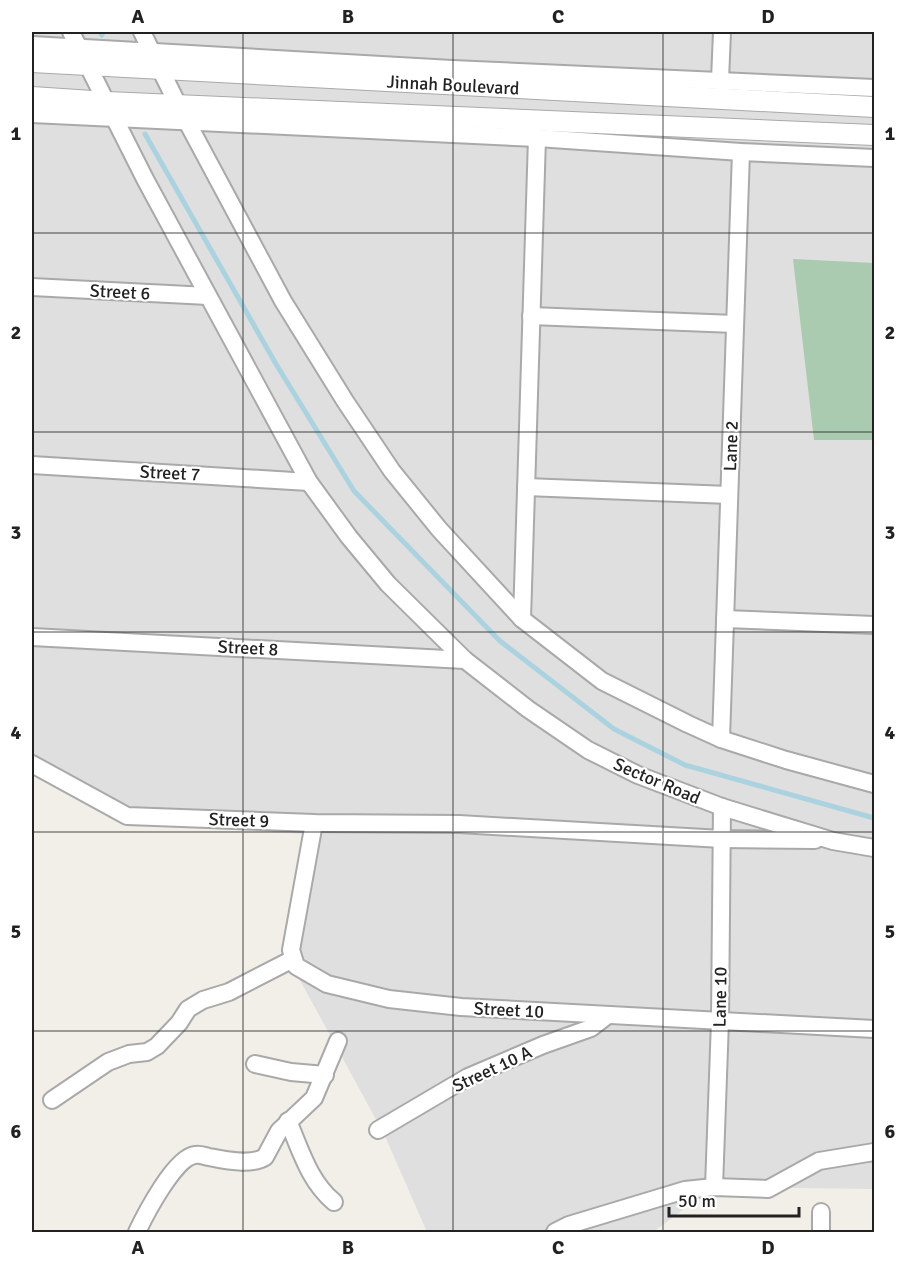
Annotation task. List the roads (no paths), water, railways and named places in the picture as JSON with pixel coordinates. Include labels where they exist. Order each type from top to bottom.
[{"type":"street","name":"Sector Road","points":[[71,32],[208,296],[309,482],[349,537],[388,584],[465,660],[528,709],[588,750],[638,775],[722,807],[833,841],[874,848]]},
{"type":"street","points":[[142,32],[283,301],[345,401],[399,480],[439,529],[522,619],[602,681],[643,703],[722,739],[786,760],[874,784]]},
{"type":"street","points":[[720,80],[722,32]]},
{"type":"street","points":[[32,45],[85,57],[151,51],[452,69],[805,83],[874,88]]},
{"type":"street","name":"Jinnah Boulevard","points":[[32,62],[85,57],[161,69],[874,107]]},
{"type":"street","points":[[805,83],[805,103]]},
{"type":"street","name":"Jinnah Boulevard","points":[[32,97],[111,110],[874,135]]},
{"type":"street","points":[[32,114],[111,110]]},
{"type":"street","points":[[183,113],[741,152],[874,158]]},
{"type":"street","points":[[801,154],[806,132]]},
{"type":"street","points":[[522,619],[537,138]]},
{"type":"street","name":"Lane 2","points":[[722,739],[741,152]]},
{"type":"street","name":"Street 6","points":[[32,287],[208,296]]},
{"type":"street","points":[[531,316],[735,324]]},
{"type":"street","name":"Street 7","points":[[32,465],[309,482]]},
{"type":"street","points":[[526,487],[729,495]]},
{"type":"street","points":[[725,619],[874,625]]},
{"type":"street","name":"Street 8","points":[[32,637],[465,660]]},
{"type":"street","name":"Street 9","points":[[32,764],[127,816],[314,823],[459,824],[722,839],[833,841]]},
{"type":"street","name":"Lane 10","points":[[714,1187],[720,1021],[722,807]]},
{"type":"street","points":[[52,1100],[108,1062],[129,1054],[147,1052],[157,1046],[179,1023],[188,1009],[203,1000],[229,992],[294,959],[291,950],[314,823]]},
{"type":"street","name":"Street 10","points":[[294,959],[296,966],[327,984],[389,999],[461,1007],[874,1029]]},
{"type":"street","name":"Street 10 A","points":[[378,1130],[468,1077],[543,1045],[591,1028],[608,1015]]},
{"type":"street","points":[[137,1233],[146,1213],[170,1176],[189,1156],[197,1154],[237,1161],[265,1157],[279,1131],[314,1098],[338,1041]]},
{"type":"street","points":[[255,1064],[291,1072],[325,1075]]},
{"type":"street","points":[[288,1121],[309,1172],[319,1188],[334,1202]]},
{"type":"street","points":[[555,1233],[569,1225],[685,1190],[714,1187],[768,1189],[819,1161],[874,1152]]},
{"type":"street","points":[[821,1212],[821,1233]]},
{"type":"waterway","points":[[145,134],[276,364],[354,491],[500,641],[614,729],[685,765],[874,818]]}]
